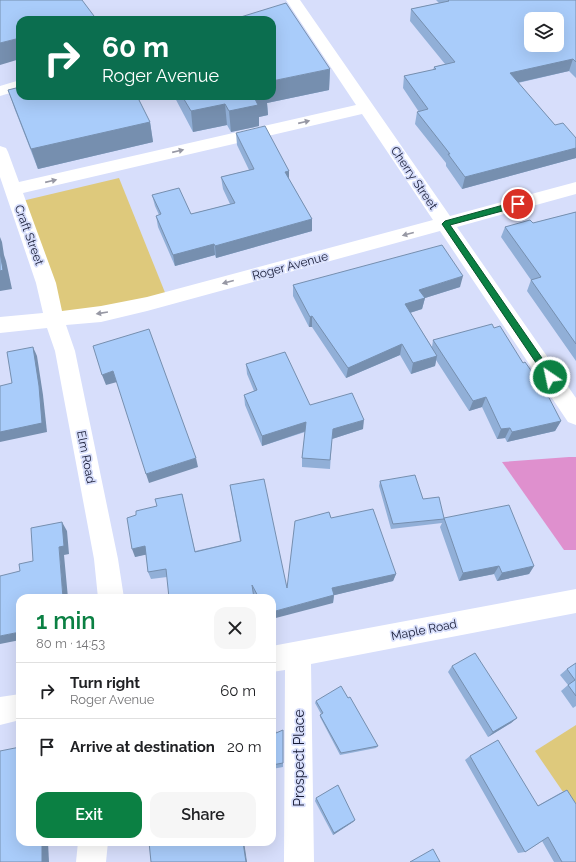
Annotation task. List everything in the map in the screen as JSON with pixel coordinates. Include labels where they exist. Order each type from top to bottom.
[{"type":"street","name":"Cherry Street","points":[[292,2],[573,406]]},
{"type":"street","points":[[0,91],[16,86]]},
{"type":"street","points":[[13,189],[366,108]]},
{"type":"street","name":"Craft Street","points":[[0,152],[46,283],[54,319]]},
{"type":"street","name":"Roger Avenue","points":[[0,325],[101,314],[147,304],[576,188]]},
{"type":"street","name":"Elm Road","points":[[54,319],[65,351],[106,559],[110,594]]},
{"type":"street","name":"Maple Road","points":[[285,657],[576,601]]},
{"type":"street","name":"Prospect Place","points":[[285,657],[299,862]]},
{"type":"street","points":[[0,711],[16,708]]},
{"type":"street","points":[[91,862],[93,846]]},
{"type":"shaded area","points":[[119,178],[166,295],[56,315],[22,201]]},
{"type":"shaded area","points":[[576,457],[576,550],[564,550],[502,462]]},
{"type":"shaded area","points":[[576,725],[576,811],[535,751]]},
{"type":"building","points":[[0,0],[82,0],[94,16],[16,16],[16,39],[0,43]]},
{"type":"building","points":[[448,0],[576,0],[576,62],[573,59],[510,73],[555,125],[563,123],[576,138],[576,148],[465,177],[448,154],[450,154],[417,112],[428,109],[404,76],[436,69],[434,67],[455,62],[411,9],[449,1]]},
{"type":"building","points":[[286,3],[330,69],[276,80],[276,16],[244,16]]},
{"type":"building","points":[[16,88],[16,100],[139,100],[150,122],[31,149],[8,90]]},
{"type":"building","points":[[184,100],[256,100],[258,105],[229,111],[225,104],[191,111]]},
{"type":"building","points":[[265,126],[289,171],[285,172],[312,219],[215,246],[214,244],[173,255],[156,216],[161,214],[152,195],[179,188],[191,214],[235,203],[221,177],[254,169],[236,133]]},
{"type":"building","points":[[576,212],[576,344],[531,280],[541,277],[505,227],[530,220],[533,223]]},
{"type":"building","points":[[442,245],[463,276],[419,290],[425,298],[405,304],[437,356],[413,363],[402,344],[348,368],[312,316],[310,317],[293,285]]},
{"type":"building","points":[[0,252],[3,270],[0,271]]},
{"type":"building","points":[[492,324],[494,328],[500,326],[523,363],[525,362],[545,390],[561,421],[512,432],[510,428],[501,429],[486,397],[473,401],[433,340]]},
{"type":"building","points":[[149,329],[196,458],[146,474],[113,371],[102,375],[93,346]]},
{"type":"building","points":[[33,347],[39,386],[42,423],[0,432],[0,386],[12,383],[7,352]]},
{"type":"building","points":[[285,352],[310,405],[352,393],[364,420],[333,429],[330,460],[302,458],[306,422],[262,436],[244,395],[257,390],[246,364]]},
{"type":"building","points":[[415,475],[423,499],[439,497],[444,519],[393,524],[380,481]]},
{"type":"building","points":[[264,479],[287,588],[295,521],[329,512],[331,518],[373,509],[396,574],[332,588],[334,595],[276,611],[276,594],[257,594],[252,585],[253,594],[169,594],[166,569],[148,572],[145,546],[132,549],[127,518],[136,515],[136,511],[157,506],[155,499],[182,494],[195,552],[241,541],[230,485]]},
{"type":"building","points":[[509,505],[534,566],[502,573],[499,566],[463,573],[444,518]]},
{"type":"building","points":[[62,522],[64,546],[59,547],[63,594],[16,594],[16,633],[0,636],[0,576],[20,571],[19,564],[33,561],[31,528]]},
{"type":"building","points":[[475,653],[517,718],[493,732],[452,666]]},
{"type":"building","points":[[576,663],[576,696],[568,685],[575,680],[567,669]]},
{"type":"building","points":[[341,686],[348,698],[350,697],[378,746],[341,753],[320,715],[323,713],[316,701]]},
{"type":"building","points":[[283,730],[283,763],[276,764],[276,733]]},
{"type":"building","points":[[498,740],[538,806],[567,790],[576,804],[576,862],[562,862],[548,837],[525,852],[470,756]]},
{"type":"building","points":[[16,748],[16,846],[42,846],[42,862],[0,862],[0,751]]},
{"type":"building","points":[[338,785],[355,820],[334,833],[316,798]]},
{"type":"building","points":[[149,846],[244,846],[246,862],[151,862]]},
{"type":"building","points":[[433,849],[440,862],[410,862]]},
{"type":"route","points":[[518,204],[445,224],[550,377]]}]
